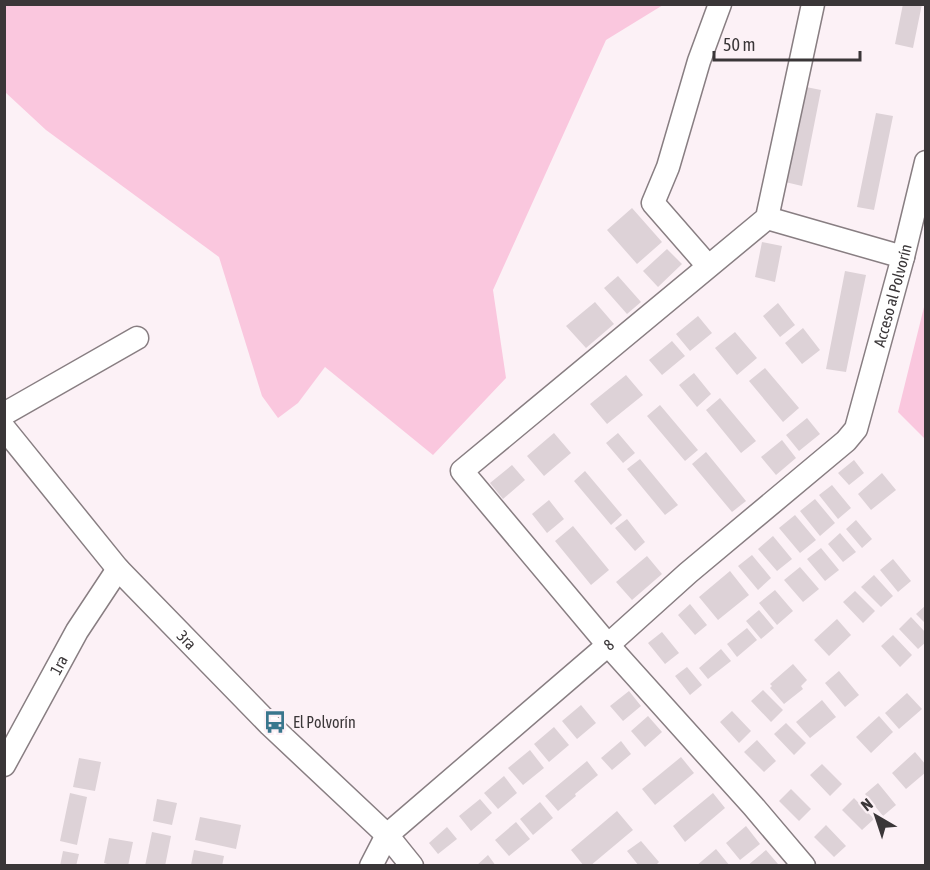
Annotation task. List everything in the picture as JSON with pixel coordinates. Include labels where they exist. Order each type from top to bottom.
[{"type":"street","points":[[708,266],[653,202],[668,167],[699,61],[720,4]]},
{"type":"street","points":[[804,866],[608,645],[462,471],[767,218],[813,4]]},
{"type":"street","name":"Acceso al Polvorín","points":[[856,429],[903,257],[926,162]]},
{"type":"street","points":[[767,218],[903,257]]},
{"type":"street","points":[[4,414],[137,338]]},
{"type":"street","name":"3ra","points":[[4,428],[118,569],[270,725],[387,835]]},
{"type":"street","name":"8","points":[[371,866],[387,835],[688,573],[846,441],[856,429]]},
{"type":"street","name":"1ra","points":[[4,765],[77,631],[118,569]]},
{"type":"street","points":[[387,835],[412,866]]},
{"type":"shaded area","points":[[5,4],[663,5],[606,40],[493,290],[506,378],[433,455],[325,367],[298,403],[278,418],[262,396],[219,257],[46,130],[5,92]]},
{"type":"shaded area","points":[[925,303],[925,439],[898,412]]},
{"type":"building","points":[[903,4],[922,4],[913,48],[895,44]]},
{"type":"building","points":[[801,86],[821,90],[802,186],[781,181]]},
{"type":"building","points":[[876,113],[893,116],[874,210],[857,207]]},
{"type":"building","points":[[632,208],[662,242],[637,264],[607,230]]},
{"type":"building","points":[[762,242],[782,246],[775,282],[755,277]]},
{"type":"building","points":[[667,249],[682,264],[658,287],[643,271]]},
{"type":"building","points":[[845,271],[866,275],[846,372],[826,369]]},
{"type":"building","points":[[618,276],[641,302],[627,314],[604,288]]},
{"type":"building","points":[[595,302],[614,324],[586,348],[566,326]]},
{"type":"building","points":[[778,303],[795,325],[780,337],[763,316]]},
{"type":"building","points":[[698,316],[712,333],[690,351],[676,334]]},
{"type":"building","points":[[803,328],[820,350],[802,364],[785,343]]},
{"type":"building","points":[[735,332],[757,358],[737,375],[715,348]]},
{"type":"building","points":[[672,341],[685,356],[662,375],[649,360]]},
{"type":"building","points":[[765,368],[799,408],[783,422],[749,381]]},
{"type":"building","points":[[694,373],[711,394],[697,407],[679,385]]},
{"type":"building","points":[[626,375],[643,395],[607,424],[590,404]]},
{"type":"building","points":[[720,398],[756,441],[741,453],[706,410]]},
{"type":"building","points":[[660,405],[698,450],[685,461],[647,416]]},
{"type":"building","points":[[807,418],[820,434],[799,451],[786,435]]},
{"type":"building","points":[[554,433],[571,453],[544,476],[527,456]]},
{"type":"building","points":[[618,433],[635,453],[623,463],[606,443]]},
{"type":"building","points":[[782,440],[796,458],[776,475],[761,457]]},
{"type":"building","points":[[706,452],[746,501],[732,512],[692,464]]},
{"type":"building","points":[[640,459],[678,505],[665,515],[627,469]]},
{"type":"building","points":[[854,460],[864,473],[849,485],[838,473]]},
{"type":"building","points":[[512,465],[525,480],[503,499],[490,483]]},
{"type":"building","points":[[585,471],[622,515],[611,525],[574,481]]},
{"type":"building","points":[[882,473],[896,490],[871,510],[858,494]]},
{"type":"building","points":[[832,485],[851,508],[838,519],[819,495]]},
{"type":"building","points":[[815,499],[835,523],[820,536],[800,511]]},
{"type":"building","points":[[549,500],[564,519],[547,533],[532,514]]},
{"type":"building","points":[[795,515],[816,540],[800,553],[779,528]]},
{"type":"building","points":[[627,519],[645,542],[635,551],[615,528]]},
{"type":"building","points":[[856,520],[872,539],[862,548],[846,529]]},
{"type":"building","points":[[573,526],[609,570],[591,585],[555,541]]},
{"type":"building","points":[[840,533],[856,552],[843,562],[828,544]]},
{"type":"building","points":[[773,536],[792,559],[777,571],[758,549]]},
{"type":"building","points":[[821,548],[839,570],[825,581],[807,559]]},
{"type":"building","points":[[752,555],[771,578],[758,590],[738,566]]},
{"type":"building","points":[[647,556],[662,574],[632,600],[616,582]]},
{"type":"building","points":[[893,559],[911,581],[898,592],[880,570]]},
{"type":"building","points":[[800,567],[819,589],[803,602],[784,580]]},
{"type":"building","points":[[730,571],[749,595],[718,620],[699,597]]},
{"type":"building","points":[[874,575],[893,596],[881,607],[861,587]]},
{"type":"building","points":[[775,590],[793,611],[777,625],[759,603]]},
{"type":"building","points":[[855,591],[875,611],[863,623],[843,602]]},
{"type":"building","points":[[690,604],[707,625],[695,635],[678,615]]},
{"type":"building","points":[[926,605],[926,624],[916,614]]},
{"type":"building","points":[[759,610],[774,628],[761,639],[746,621]]},
{"type":"building","points":[[911,617],[926,633],[926,642],[918,649],[899,629]]},
{"type":"building","points":[[837,619],[851,635],[829,656],[814,640]]},
{"type":"building","points":[[747,628],[757,640],[737,657],[727,644]]},
{"type":"building","points":[[662,632],[679,653],[665,664],[648,643]]},
{"type":"building","points":[[893,635],[912,655],[900,667],[881,646]]},
{"type":"building","points":[[721,649],[731,661],[708,679],[699,668]]},
{"type":"building","points":[[793,664],[807,680],[801,686],[803,689],[784,704],[770,688],[772,686],[770,684]]},
{"type":"building","points":[[687,667],[702,685],[690,695],[675,676]]},
{"type":"building","points":[[839,671],[859,695],[845,707],[825,683]]},
{"type":"building","points":[[763,690],[783,710],[771,722],[751,701]]},
{"type":"building","points":[[629,691],[641,706],[623,721],[610,706]]},
{"type":"building","points":[[907,693],[922,709],[899,729],[885,713]]},
{"type":"building","points":[[822,700],[836,717],[810,738],[796,722]]},
{"type":"building","points":[[581,705],[596,723],[577,739],[562,721]]},
{"type":"building","points":[[732,711],[751,731],[739,743],[720,722]]},
{"type":"building","points":[[648,716],[662,732],[645,747],[631,731]]},
{"type":"building","points":[[879,716],[893,732],[871,753],[856,737]]},
{"type":"building","points":[[786,723],[806,743],[794,755],[774,734]]},
{"type":"building","points":[[554,727],[569,745],[549,762],[534,744]]},
{"type":"building","points":[[757,740],[776,761],[764,772],[744,752]]},
{"type":"building","points":[[621,741],[631,754],[612,770],[601,758]]},
{"type":"building","points":[[530,750],[544,768],[523,785],[508,768]]},
{"type":"building","points":[[915,752],[926,765],[926,772],[906,789],[892,773]]},
{"type":"building","points":[[681,757],[694,773],[655,805],[642,789]]},
{"type":"building","points":[[79,758],[101,762],[95,791],[73,787]]},
{"type":"building","points":[[587,761],[598,775],[558,811],[545,796]]},
{"type":"building","points":[[822,764],[842,784],[830,796],[810,775]]},
{"type":"building","points":[[504,776],[517,793],[498,809],[484,793]]},
{"type":"building","points":[[878,783],[896,805],[883,816],[865,794]]},
{"type":"building","points":[[791,789],[811,809],[799,821],[779,801]]},
{"type":"building","points":[[70,793],[87,797],[77,845],[60,841]]},
{"type":"building","points":[[713,793],[725,808],[685,842],[673,826]]},
{"type":"building","points":[[854,798],[874,819],[862,830],[842,810]]},
{"type":"building","points":[[157,799],[177,803],[172,825],[153,821]]},
{"type":"building","points":[[480,799],[492,813],[471,831],[459,816]]},
{"type":"building","points":[[540,802],[553,818],[533,835],[520,819]]},
{"type":"building","points":[[617,811],[633,830],[590,866],[584,866],[571,850]]},
{"type":"building","points":[[200,817],[241,825],[236,849],[195,840]]},
{"type":"building","points":[[516,822],[530,839],[509,856],[495,840]]},
{"type":"building","points":[[826,825],[846,846],[834,857],[814,837]]},
{"type":"building","points":[[746,826],[760,844],[740,860],[726,843]]},
{"type":"building","points":[[447,827],[457,839],[438,854],[429,843]]},
{"type":"building","points":[[152,832],[171,836],[165,866],[145,866]]},
{"type":"building","points":[[109,838],[133,842],[128,866],[104,863]]},
{"type":"building","points":[[641,841],[659,862],[655,866],[639,866],[627,851]]},
{"type":"building","points":[[716,849],[730,866],[696,866]]},
{"type":"building","points":[[194,850],[224,856],[222,866],[191,865]]},
{"type":"building","points":[[766,850],[778,864],[776,866],[747,866]]},
{"type":"building","points":[[63,851],[79,854],[76,866],[60,866]]},
{"type":"building","points":[[488,855],[496,866],[476,866]]},
{"type":"place","name":"El Polvorín","points":[[275,722]]}]
